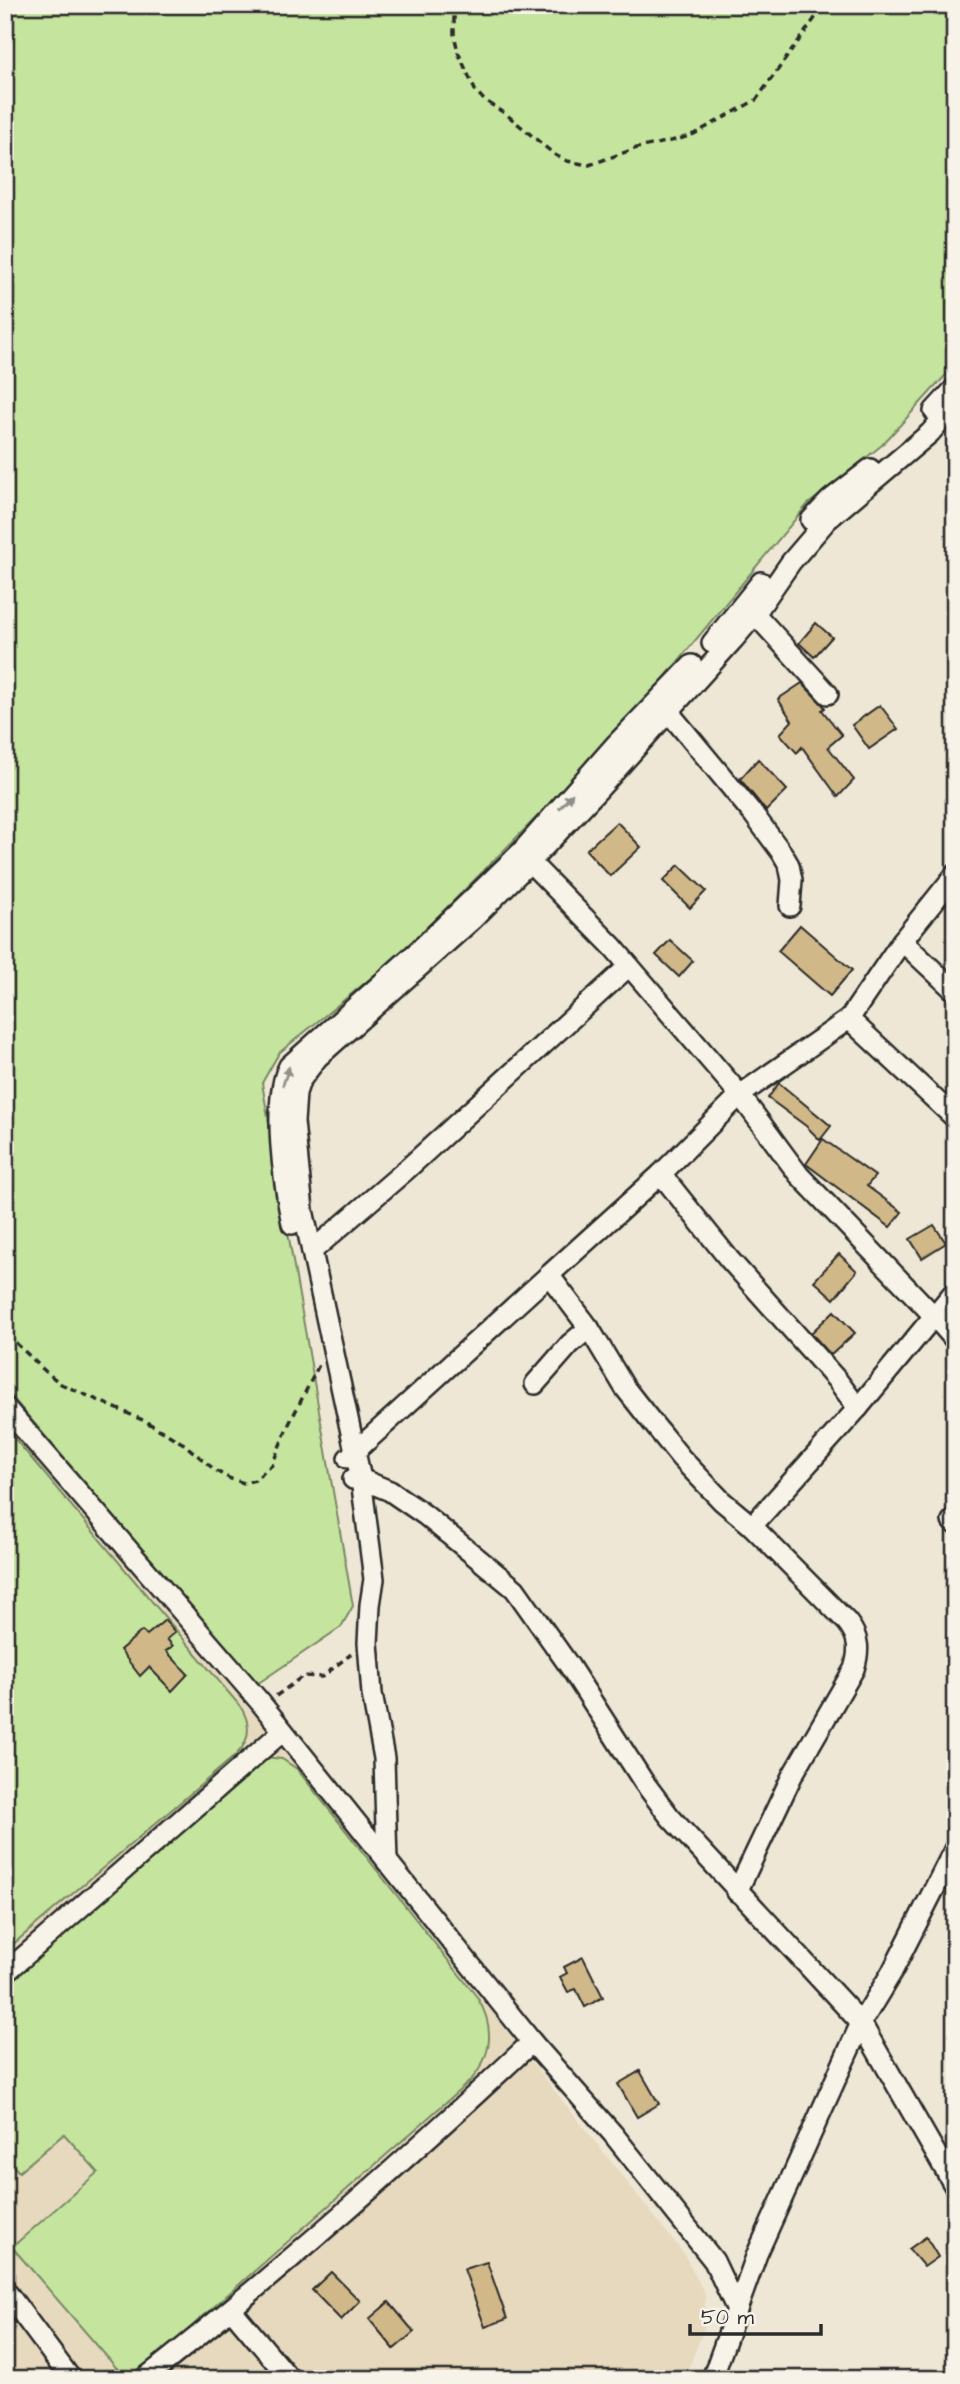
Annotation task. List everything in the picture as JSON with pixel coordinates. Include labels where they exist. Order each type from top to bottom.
[{"type":"street","points":[[664,706],[815,515],[845,487],[898,449],[955,388]]},
{"type":"street","points":[[387,1862],[384,1758],[372,1694],[368,1643],[374,1579],[303,1210],[294,1122],[296,1093],[306,1071],[326,1051],[472,920],[525,857],[664,706],[755,614],[791,562],[827,520],[930,433],[955,404]]},
{"type":"street","points":[[755,614],[828,694]]},
{"type":"street","points":[[664,706],[782,853],[789,865],[792,880],[790,905]]},
{"type":"street","points":[[525,857],[629,966],[740,1095],[799,1175],[955,1340]]},
{"type":"street","points":[[525,857],[296,1058],[284,1075],[280,1116],[290,1212],[322,1360],[352,1468],[425,1515],[515,1589],[670,1817],[861,2023],[955,2187]]},
{"type":"street","points":[[352,1468],[549,1275],[661,1174],[740,1095],[849,1019],[902,941],[953,883]]},
{"type":"street","points":[[902,941],[955,990]]},
{"type":"street","points":[[312,1251],[406,1170],[629,966]]},
{"type":"street","points":[[849,1019],[955,1118]]},
{"type":"street","points":[[661,1174],[729,1259],[837,1380],[858,1408]]},
{"type":"street","points":[[549,1275],[589,1328],[625,1388],[681,1458],[847,1622],[857,1639],[859,1656],[854,1668],[792,1776],[737,1892]]},
{"type":"street","points":[[752,1526],[858,1408],[955,1291]]},
{"type":"street","points":[[535,1384],[570,1344],[589,1328]]},
{"type":"street","points":[[5,1406],[257,1699],[532,2042],[613,2134],[713,2261],[737,2310]]},
{"type":"street","points":[[5,1973],[283,1731]]},
{"type":"street","points":[[712,2379],[758,2253],[861,2023],[892,1972],[955,1848]]},
{"type":"street","points":[[144,2379],[232,2310],[436,2131],[532,2042]]},
{"type":"street","points":[[5,2290],[60,2375]]},
{"type":"street","points":[[232,2310],[290,2379]]},
{"type":"path","points":[[457,5],[454,34],[458,52],[475,90],[555,155],[566,161],[589,166],[638,148],[680,139],[756,100],[818,14],[830,5]]},
{"type":"path","points":[[5,1337],[16,1343],[61,1384],[145,1421],[184,1444],[216,1471],[244,1483],[255,1480],[272,1465],[303,1394],[322,1360]]},
{"type":"path","points":[[257,1699],[278,1696],[303,1676],[322,1677],[342,1659],[368,1643]]},
{"type":"shaded area","points":[[5,1426],[283,1748],[684,2254],[705,2294],[705,2327],[684,2379],[5,2379]]},
{"type":"green space","points":[[5,5],[955,5],[955,365],[882,445],[807,505],[614,739],[404,951],[279,1053],[262,1083],[353,1606],[341,1627],[257,1684],[5,1389]]},
{"type":"green space","points":[[5,1427],[240,1706],[248,1731],[236,1755],[5,1951]]},
{"type":"green space","points":[[265,1757],[282,1759],[297,1769],[477,1997],[487,2019],[487,2051],[470,2081],[132,2379],[126,2379],[12,2247],[98,2172],[64,2134],[19,2172],[5,2157],[5,1976]]},
{"type":"building","points":[[816,623],[832,637],[814,657],[799,643]]},
{"type":"building","points":[[802,683],[823,705],[825,708],[822,710],[842,735],[828,747],[854,780],[838,797],[802,747],[797,753],[780,734],[792,721],[778,699]]},
{"type":"building","points":[[880,705],[898,729],[869,749],[852,725]]},
{"type":"building","points":[[758,759],[787,790],[766,811],[740,779]]},
{"type":"building","points":[[617,822],[641,847],[610,876],[586,850]]},
{"type":"building","points":[[679,865],[706,891],[690,908],[663,881]]},
{"type":"building","points":[[800,925],[852,970],[830,996],[778,951]]},
{"type":"building","points":[[670,940],[693,961],[679,977],[656,955]]},
{"type":"building","points":[[779,1083],[831,1126],[820,1140],[768,1098]]},
{"type":"building","points":[[823,1139],[875,1176],[867,1186],[902,1212],[890,1227],[806,1164]]},
{"type":"building","points":[[934,1225],[946,1243],[922,1258],[910,1239]]},
{"type":"building","points":[[839,1254],[857,1271],[834,1299],[814,1281]]},
{"type":"building","points":[[834,1311],[855,1333],[831,1355],[811,1333]]},
{"type":"building","points":[[165,1620],[175,1632],[167,1639],[173,1646],[166,1651],[188,1674],[172,1691],[149,1667],[140,1676],[120,1650],[142,1631],[147,1635]]},
{"type":"building","points":[[583,1957],[603,1997],[585,2007],[576,1989],[568,1992],[560,1977],[567,1973],[564,1967]]},
{"type":"building","points":[[640,2071],[659,2104],[637,2117],[618,2084]]},
{"type":"building","points":[[926,2237],[938,2257],[924,2267],[909,2249]]},
{"type":"building","points":[[487,2262],[507,2319],[485,2327],[464,2269]]},
{"type":"building","points":[[331,2272],[360,2301],[341,2320],[312,2290]]},
{"type":"building","points":[[389,2302],[414,2332],[394,2349],[369,2319]]}]
